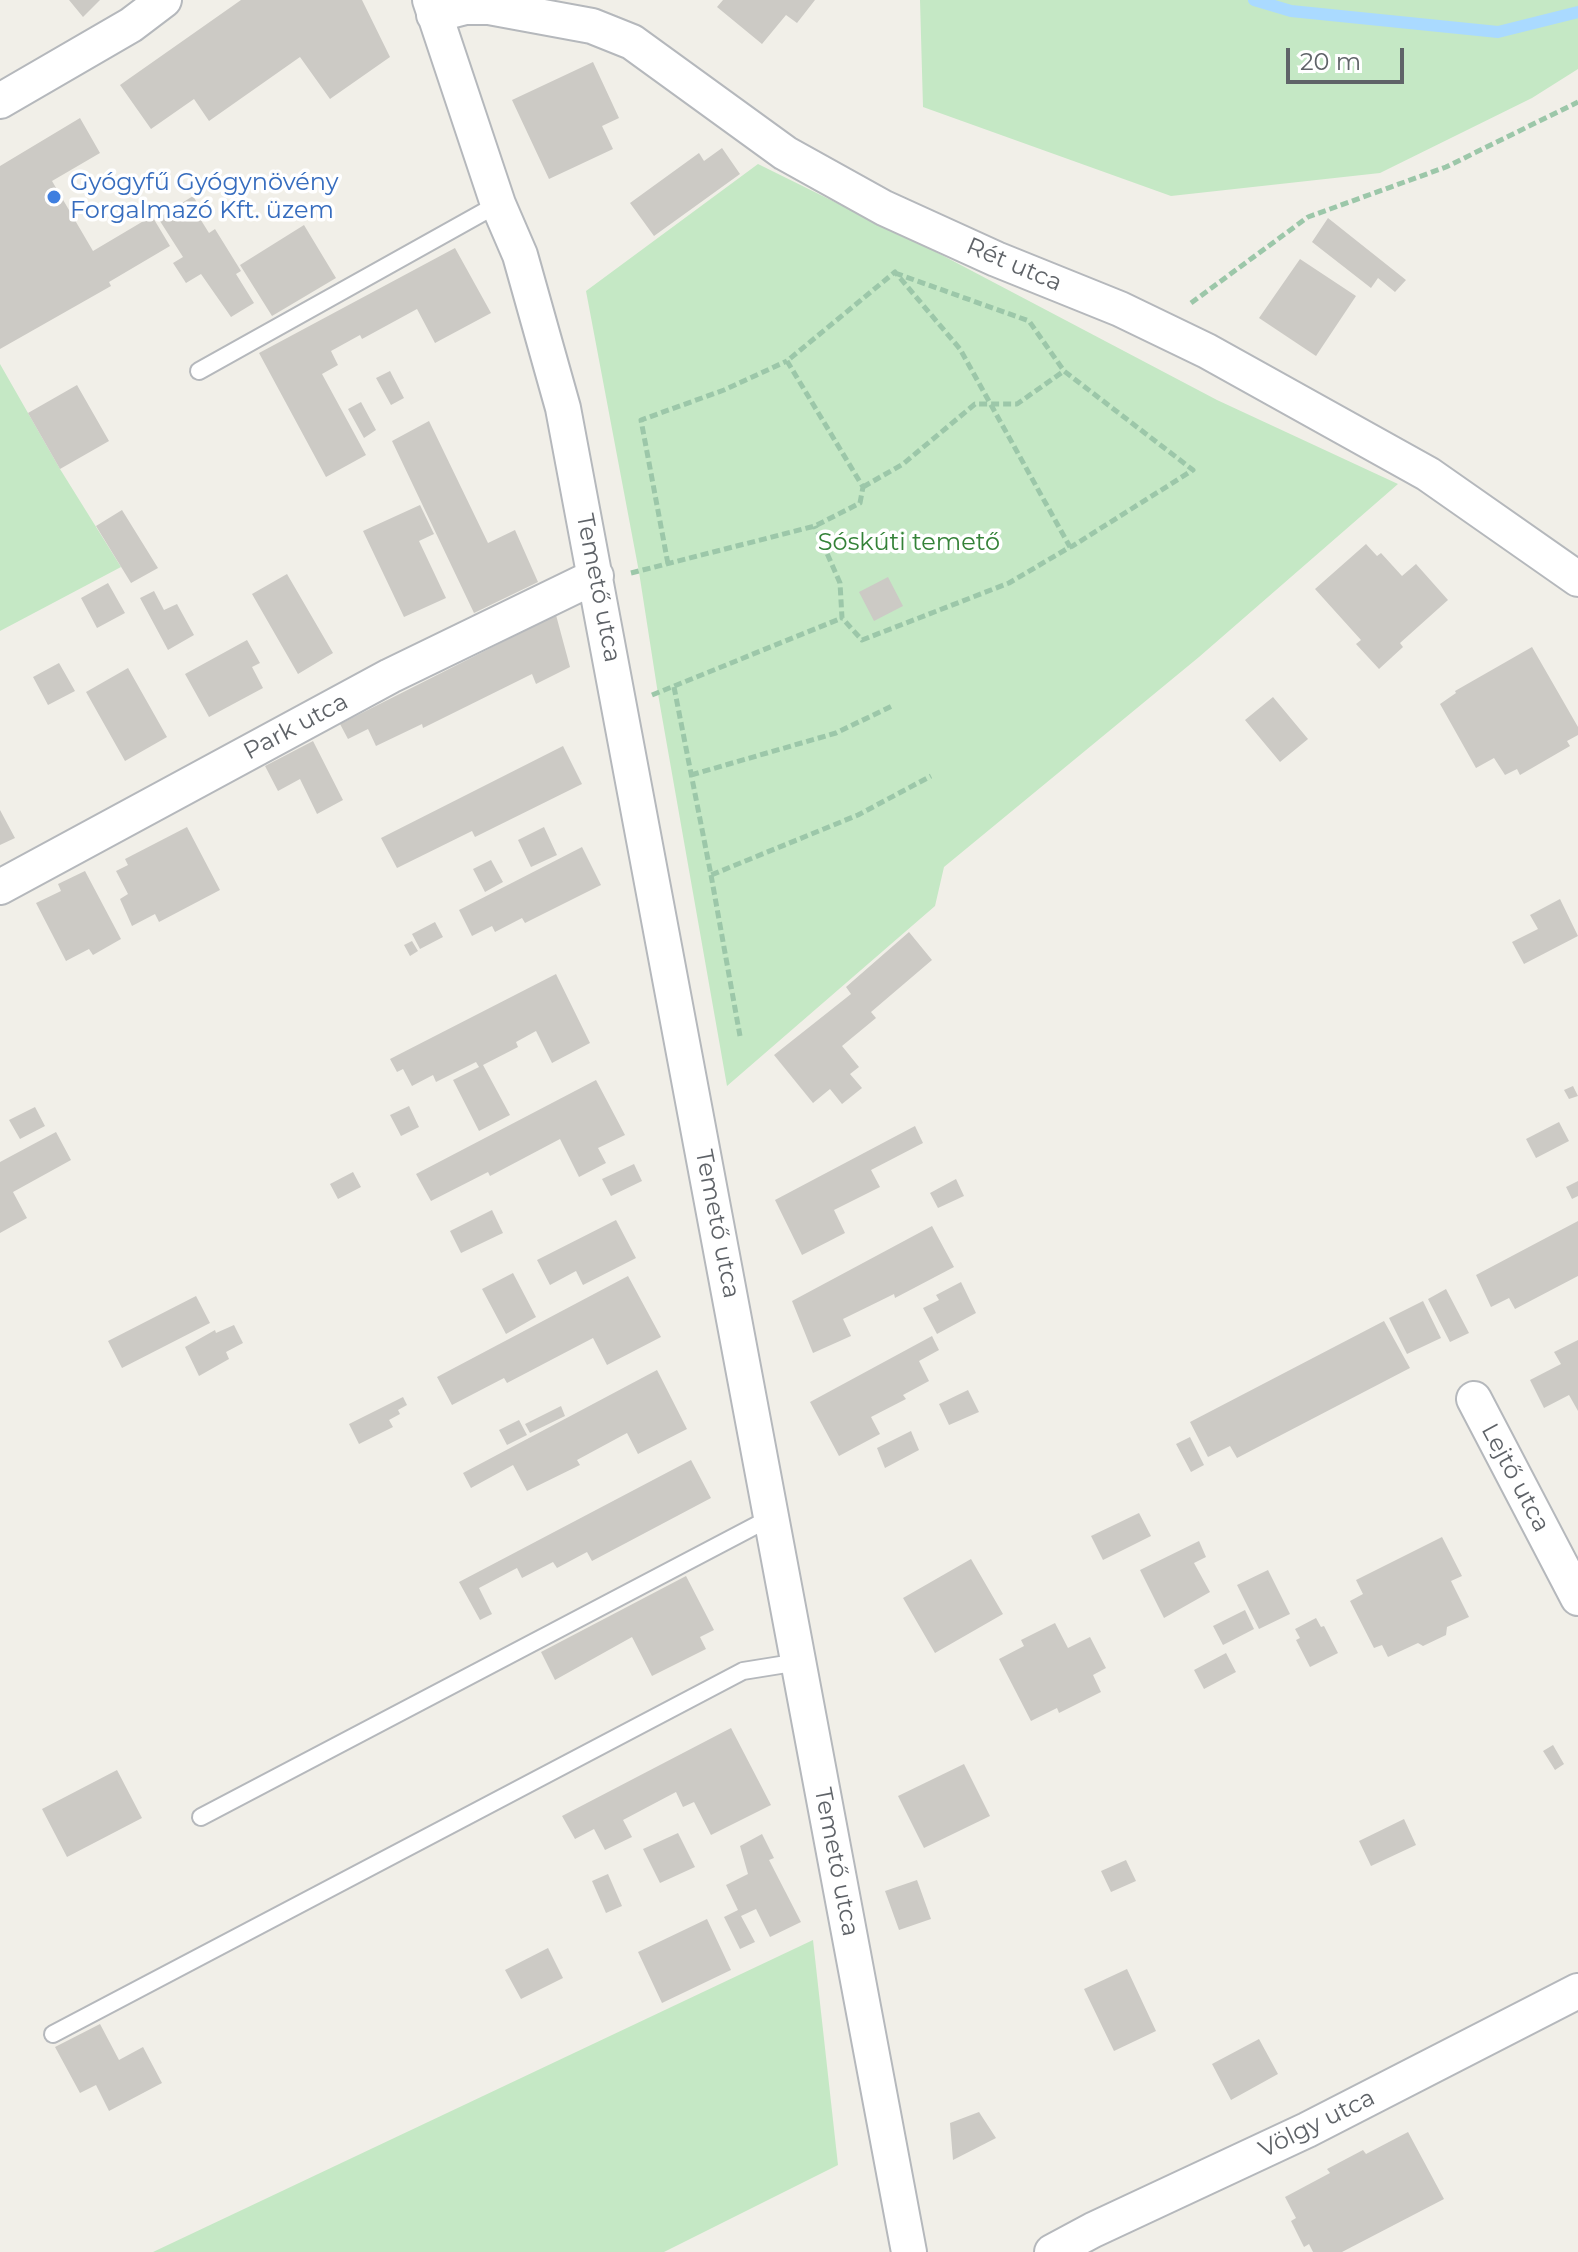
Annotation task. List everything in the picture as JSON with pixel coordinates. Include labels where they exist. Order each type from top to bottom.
[{"type":"street","points":[[0,101],[131,25],[164,0]]},
{"type":"street","name":"Temető utca","points":[[432,7],[498,204],[520,255],[563,408],[909,2252]]},
{"type":"street","name":"Rét utca","points":[[432,7],[489,7],[592,26],[632,42],[785,153],[884,208],[996,259],[1120,309],[1312,408],[1428,474],[1578,579]]},
{"type":"street","name":"Park utca","points":[[0,887],[390,676],[596,576]]},
{"type":"street","name":"Lejtő utca","points":[[1474,1399],[1578,1598]]},
{"type":"street","name":"Völgy utca","points":[[1052,2252],[1307,2130],[1578,1991]]},
{"type":"lane","points":[[199,371],[498,204]]},
{"type":"lane","points":[[201,1817],[772,1517]]},
{"type":"lane","points":[[53,2034],[743,1671],[799,1662]]},
{"type":"path","points":[[1158,327],[1308,217],[1446,167],[1578,102]]},
{"type":"path","points":[[668,564],[641,420],[724,390],[787,361],[895,272]]},
{"type":"path","points":[[815,526],[840,583],[842,618],[862,640],[1009,583],[1193,470],[1064,371],[1029,321],[895,272]]},
{"type":"path","points":[[895,272],[960,349],[1070,547]]},
{"type":"path","points":[[596,576],[639,572],[815,526],[860,503],[863,487],[787,361]]},
{"type":"path","points":[[863,487],[903,464],[975,404],[1017,404],[1064,371]]},
{"type":"path","points":[[620,704],[674,687],[842,618]]},
{"type":"path","points":[[674,687],[740,1036]]},
{"type":"path","points":[[691,775],[836,733],[894,705]]},
{"type":"path","points":[[711,875],[858,815],[931,776]]},
{"type":"green space","points":[[920,0],[1578,0],[1578,69],[1532,98],[1380,173],[1171,196],[923,107]]},
{"type":"green space","name":"Sóskúti temető","points":[[758,164],[936,252],[1217,400],[1398,484],[1199,657],[944,867],[935,906],[727,1086],[639,572],[586,291]]},
{"type":"green space","points":[[0,364],[121,567],[0,631]]},
{"type":"green space","points":[[813,1940],[838,2165],[664,2252],[153,2252]]},
{"type":"building","points":[[69,0],[100,0],[83,17]]},
{"type":"building","points":[[241,0],[362,0],[390,57],[330,99],[300,57],[209,121],[194,99],[151,129],[120,85]]},
{"type":"building","points":[[723,0],[815,0],[797,23],[786,15],[762,44],[717,7]]},
{"type":"building","points":[[593,62],[619,118],[602,126],[613,149],[549,179],[512,100]]},
{"type":"building","points":[[80,118],[100,153],[52,181],[93,251],[152,216],[170,246],[109,282],[111,286],[0,349],[0,166]]},
{"type":"building","points":[[722,148],[740,174],[654,236],[630,203],[699,153],[704,161]]},
{"type":"building","points":[[193,196],[199,206],[194,209],[209,233],[215,229],[241,271],[236,274],[254,303],[231,317],[201,274],[186,283],[173,263],[183,257],[158,218]]},
{"type":"building","points":[[1328,218],[1406,280],[1395,292],[1378,278],[1371,288],[1312,242]]},
{"type":"building","points":[[304,225],[336,278],[272,316],[240,265]]},
{"type":"building","points":[[455,248],[491,313],[435,343],[417,309],[362,339],[360,335],[331,351],[338,365],[322,374],[366,455],[326,477],[259,353]]},
{"type":"building","points":[[1300,259],[1356,296],[1316,356],[1259,318]]},
{"type":"building","points":[[390,371],[404,398],[391,405],[376,378]]},
{"type":"building","points":[[77,385],[109,441],[60,469],[28,413]]},
{"type":"building","points":[[361,402],[376,430],[364,438],[348,409]]},
{"type":"building","points":[[429,421],[488,543],[515,530],[538,582],[474,613],[392,441]]},
{"type":"building","points":[[420,505],[434,534],[419,541],[446,598],[404,617],[363,531]]},
{"type":"building","points":[[122,510],[158,568],[131,583],[96,526]]},
{"type":"building","points":[[1366,544],[1377,556],[1381,553],[1402,576],[1416,564],[1448,600],[1400,643],[1403,647],[1379,669],[1356,644],[1361,640],[1315,589]]},
{"type":"building","points":[[287,574],[333,653],[298,674],[252,594]]},
{"type":"building","points":[[888,577],[903,606],[874,621],[859,592]]},
{"type":"building","points":[[108,583],[125,613],[97,628],[81,598]]},
{"type":"building","points":[[154,591],[164,610],[177,604],[194,635],[168,650],[140,598]]},
{"type":"building","points":[[556,615],[570,667],[536,684],[532,674],[423,728],[422,724],[376,746],[368,729],[348,739],[340,724]]},
{"type":"building","points":[[247,640],[260,663],[252,667],[263,688],[209,717],[185,674]]},
{"type":"building","points":[[1532,647],[1578,727],[1578,735],[1567,741],[1570,746],[1520,775],[1517,769],[1505,775],[1494,758],[1476,768],[1440,704],[1455,691]]},
{"type":"building","points":[[59,663],[75,691],[48,705],[33,677]]},
{"type":"building","points":[[128,668],[167,737],[125,761],[86,692]]},
{"type":"building","points":[[1273,697],[1308,739],[1280,762],[1245,720]]},
{"type":"building","points":[[313,741],[343,800],[317,814],[300,779],[278,791],[265,766]]},
{"type":"building","points":[[563,746],[582,784],[475,837],[472,831],[397,868],[381,838]]},
{"type":"building","points":[[0,810],[15,838],[0,845]]},
{"type":"building","points":[[187,827],[220,890],[159,922],[155,914],[132,926],[120,899],[128,894],[116,871],[128,865],[125,859]]},
{"type":"building","points":[[544,827],[557,855],[531,867],[518,840]]},
{"type":"building","points":[[582,847],[601,885],[525,923],[522,918],[495,932],[492,926],[472,936],[459,910]]},
{"type":"building","points":[[491,860],[503,882],[485,892],[473,869]]},
{"type":"building","points":[[85,871],[121,939],[93,955],[89,949],[66,961],[36,903],[61,891],[58,884]]},
{"type":"building","points":[[1560,899],[1578,936],[1524,964],[1512,942],[1538,929],[1530,915]]},
{"type":"building","points":[[435,922],[443,937],[420,949],[412,934]]},
{"type":"building","points":[[909,932],[932,960],[871,1012],[876,1018],[842,1046],[859,1067],[850,1074],[862,1088],[842,1104],[830,1089],[813,1103],[774,1055],[851,994],[846,987]]},
{"type":"building","points":[[412,941],[418,951],[410,956],[404,945]]},
{"type":"building","points":[[556,974],[590,1043],[552,1063],[536,1031],[516,1042],[518,1047],[483,1065],[510,1115],[479,1131],[453,1080],[479,1067],[476,1062],[436,1082],[433,1075],[412,1086],[403,1069],[397,1072],[390,1059]]},
{"type":"building","points":[[596,1080],[625,1135],[598,1148],[606,1163],[579,1177],[560,1139],[490,1176],[488,1172],[431,1201],[416,1174]]},
{"type":"building","points":[[1573,1086],[1578,1096],[1569,1099],[1564,1090]]},
{"type":"building","points":[[409,1106],[419,1127],[401,1136],[390,1115]]},
{"type":"building","points":[[35,1107],[45,1126],[20,1139],[9,1120]]},
{"type":"building","points":[[1559,1122],[1569,1141],[1536,1158],[1526,1139]]},
{"type":"building","points":[[915,1126],[923,1143],[871,1170],[880,1187],[834,1210],[845,1233],[802,1255],[775,1200]]},
{"type":"building","points":[[56,1132],[71,1160],[13,1192],[27,1218],[0,1233],[0,1162]]},
{"type":"building","points":[[634,1164],[642,1181],[611,1196],[602,1179]]},
{"type":"building","points":[[353,1172],[361,1187],[338,1199],[330,1184]]},
{"type":"building","points":[[956,1179],[964,1196],[938,1208],[930,1193]]},
{"type":"building","points":[[1578,1181],[1578,1196],[1572,1199],[1566,1187]]},
{"type":"building","points":[[492,1210],[503,1233],[461,1253],[450,1231]]},
{"type":"building","points":[[616,1220],[636,1258],[583,1285],[576,1271],[550,1285],[537,1260]]},
{"type":"building","points":[[1578,1221],[1578,1276],[1515,1309],[1509,1298],[1491,1307],[1476,1275]]},
{"type":"building","points":[[932,1226],[954,1267],[895,1298],[894,1294],[843,1319],[851,1336],[813,1353],[792,1301]]},
{"type":"building","points":[[513,1273],[536,1317],[506,1334],[482,1289]]},
{"type":"building","points":[[628,1276],[661,1337],[607,1365],[593,1338],[507,1383],[504,1378],[452,1405],[437,1377]]},
{"type":"building","points":[[961,1282],[976,1313],[937,1334],[923,1308],[939,1300],[936,1295]]},
{"type":"building","points":[[1446,1289],[1469,1333],[1450,1342],[1428,1299]]},
{"type":"building","points":[[196,1296],[210,1323],[122,1368],[108,1341]]},
{"type":"building","points":[[1423,1301],[1441,1338],[1407,1354],[1389,1318]]},
{"type":"building","points":[[1384,1321],[1410,1368],[1237,1458],[1230,1446],[1208,1457],[1190,1422]]},
{"type":"building","points":[[234,1325],[243,1343],[226,1352],[229,1359],[199,1376],[185,1347],[215,1330],[216,1333]]},
{"type":"building","points":[[932,1336],[939,1350],[919,1361],[929,1381],[903,1395],[906,1399],[871,1417],[880,1434],[839,1456],[810,1402]]},
{"type":"building","points":[[1578,1340],[1578,1411],[1569,1395],[1544,1408],[1530,1380],[1561,1364],[1554,1352]]},
{"type":"building","points":[[657,1370],[687,1429],[638,1454],[627,1433],[577,1460],[580,1465],[527,1491],[513,1465],[471,1488],[463,1473]]},
{"type":"building","points":[[968,1390],[979,1412],[949,1425],[939,1404]]},
{"type":"building","points":[[403,1397],[407,1405],[398,1410],[400,1414],[389,1420],[393,1427],[359,1444],[349,1424]]},
{"type":"building","points":[[561,1406],[565,1416],[530,1433],[525,1424]]},
{"type":"building","points":[[519,1420],[527,1435],[507,1445],[499,1430]]},
{"type":"building","points":[[911,1431],[919,1450],[885,1468],[877,1448]]},
{"type":"building","points":[[1190,1437],[1204,1465],[1191,1472],[1176,1444]]},
{"type":"building","points":[[691,1460],[711,1498],[592,1561],[587,1552],[557,1568],[553,1562],[522,1578],[517,1568],[479,1588],[492,1614],[480,1620],[459,1582]]},
{"type":"building","points":[[1139,1513],[1151,1536],[1103,1560],[1091,1536]]},
{"type":"building","points":[[1442,1537],[1462,1576],[1451,1581],[1469,1617],[1447,1627],[1446,1635],[1423,1646],[1418,1643],[1388,1657],[1382,1645],[1374,1648],[1350,1601],[1363,1594],[1356,1580]]},
{"type":"building","points":[[1199,1541],[1206,1557],[1194,1563],[1210,1592],[1164,1618],[1140,1570]]},
{"type":"building","points":[[971,1559],[1003,1614],[935,1653],[903,1598]]},
{"type":"building","points":[[1268,1570],[1290,1614],[1259,1629],[1237,1585]]},
{"type":"building","points":[[686,1576],[714,1630],[700,1637],[706,1649],[652,1676],[632,1637],[555,1680],[541,1652]]},
{"type":"building","points":[[1245,1610],[1254,1629],[1223,1645],[1213,1626]]},
{"type":"building","points":[[1316,1618],[1321,1627],[1324,1626],[1338,1653],[1310,1667],[1296,1640],[1300,1638],[1295,1629]]},
{"type":"building","points":[[1055,1623],[1068,1648],[1090,1637],[1106,1668],[1093,1675],[1101,1692],[1059,1713],[1057,1708],[1031,1721],[999,1659],[1024,1646],[1021,1640]]},
{"type":"building","points":[[1226,1653],[1236,1672],[1204,1689],[1194,1670]]},
{"type":"building","points":[[731,1728],[771,1805],[711,1835],[694,1802],[683,1807],[676,1792],[623,1820],[632,1837],[605,1850],[594,1829],[575,1839],[562,1816]]},
{"type":"building","points":[[1553,1745],[1564,1764],[1555,1770],[1543,1751]]},
{"type":"building","points":[[964,1764],[990,1816],[924,1848],[898,1796]]},
{"type":"building","points":[[117,1770],[142,1818],[67,1857],[42,1809]]},
{"type":"building","points":[[1404,1819],[1416,1845],[1371,1866],[1359,1841]]},
{"type":"building","points":[[678,1833],[695,1867],[660,1883],[643,1849]]},
{"type":"building","points":[[762,1834],[774,1858],[769,1860],[801,1922],[770,1937],[756,1909],[741,1916],[755,1942],[740,1949],[724,1917],[738,1910],[726,1885],[748,1874],[740,1846]]},
{"type":"building","points":[[1126,1860],[1136,1881],[1111,1892],[1101,1871]]},
{"type":"building","points":[[608,1874],[622,1906],[606,1913],[592,1881]]},
{"type":"building","points":[[917,1880],[931,1919],[899,1930],[885,1891]]},
{"type":"building","points":[[707,1919],[731,1970],[662,2003],[638,1952]]},
{"type":"building","points":[[548,1948],[563,1978],[521,1999],[505,1970]]},
{"type":"building","points":[[1127,1969],[1156,2031],[1114,2051],[1084,1989]]},
{"type":"building","points":[[100,2024],[119,2060],[143,2047],[162,2083],[109,2111],[96,2085],[80,2093],[55,2047]]},
{"type":"building","points":[[1259,2039],[1278,2074],[1231,2100],[1212,2064]]},
{"type":"building","points":[[979,2112],[996,2138],[953,2160],[950,2123]]},
{"type":"building","points":[[1408,2132],[1444,2199],[1342,2252],[1313,2252],[1309,2244],[1304,2247],[1291,2221],[1296,2218],[1285,2197],[1330,2173],[1327,2169],[1363,2150],[1366,2154]]},
{"type":"waterway","points":[[1254,0],[1291,11],[1498,32],[1578,12]]},
{"type":"place","name":"Gyógyfű Gyógynövény Forgalmazó Kft. üzem","points":[[54,197]]}]
